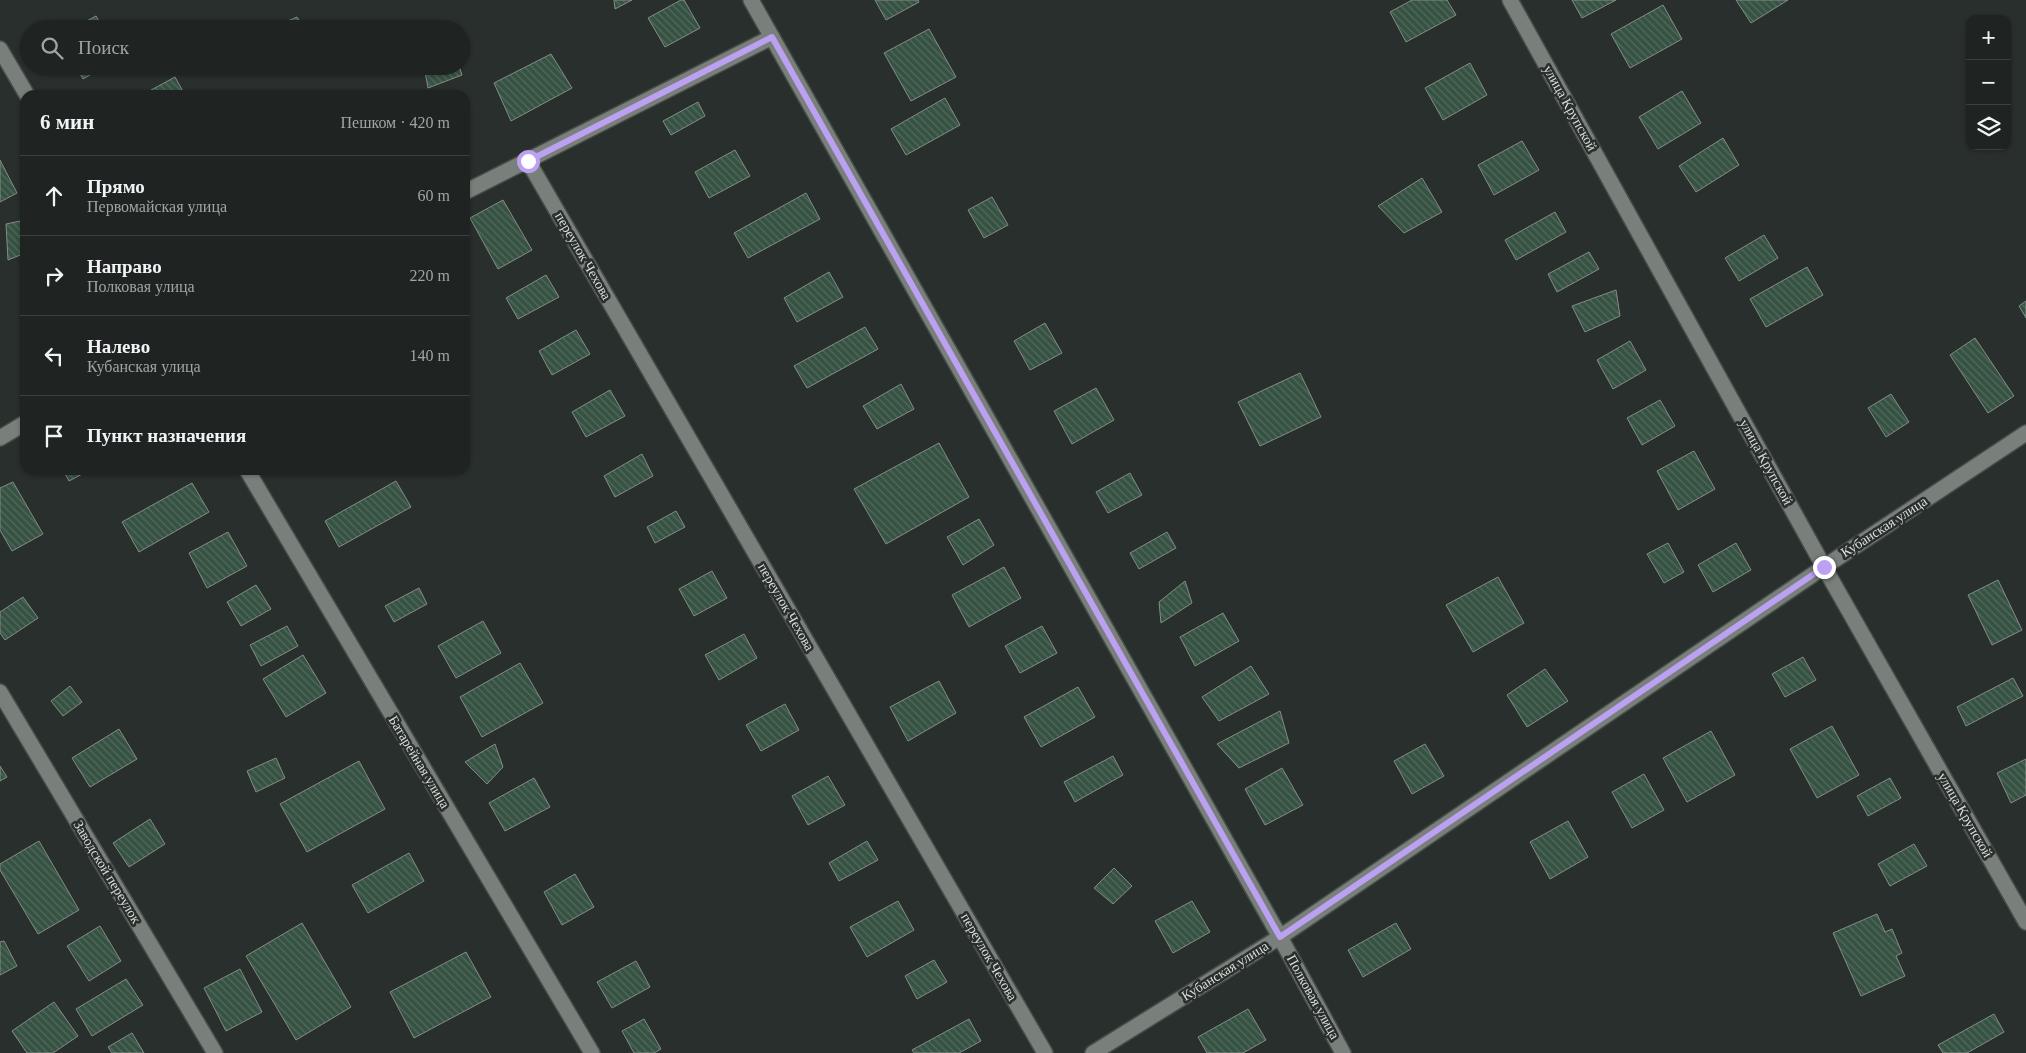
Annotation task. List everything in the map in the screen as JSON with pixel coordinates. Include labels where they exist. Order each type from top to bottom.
[{"type":"street","name":"Полковая улица","points":[[751,0],[1280,937],[1343,1053]]},
{"type":"street","name":"улица Крупской","points":[[1510,0],[1824,567],[2026,922]]},
{"type":"street","points":[[470,190],[772,37]]},
{"type":"street","points":[[0,49],[24,90]]},
{"type":"street","name":"переулок Чехова","points":[[528,161],[1044,1053]]},
{"type":"street","points":[[0,438],[20,426]]},
{"type":"street","name":"Кубанская улица","points":[[1093,1053],[1280,937],[1824,567],[2026,433]]},
{"type":"street","name":"Батарейная улица","points":[[250,475],[592,1053]]},
{"type":"street","name":"Заводской переулок","points":[[0,692],[215,1053]]},
{"type":"building","points":[[614,0],[632,0],[615,9]]},
{"type":"building","points":[[684,0],[700,28],[665,47],[648,18]]},
{"type":"building","points":[[875,0],[918,0],[919,2],[886,20]]},
{"type":"building","points":[[1412,0],[1447,0],[1456,15],[1406,42],[1390,12]]},
{"type":"building","points":[[1572,0],[1616,0],[1582,18]]},
{"type":"building","points":[[1736,0],[1788,0],[1751,23]]},
{"type":"building","points":[[1663,5],[1682,39],[1630,68],[1611,34]]},
{"type":"building","points":[[96,16],[98,20],[89,20]]},
{"type":"building","points":[[929,29],[956,77],[911,101],[884,53]]},
{"type":"building","points":[[551,54],[572,88],[511,121],[494,83]]},
{"type":"building","points":[[1470,63],[1487,95],[1443,120],[1425,88]]},
{"type":"building","points":[[81,75],[90,75],[83,79]]},
{"type":"building","points":[[426,75],[462,75],[428,88]]},
{"type":"building","points":[[175,77],[182,90],[151,90]]},
{"type":"building","points":[[1682,91],[1701,123],[1658,149],[1639,117]]},
{"type":"building","points":[[945,98],[960,125],[906,155],[891,129]]},
{"type":"building","points":[[698,102],[705,116],[671,135],[663,121]]},
{"type":"building","points":[[1723,138],[1739,165],[1696,192],[1679,166]]},
{"type":"building","points":[[1522,141],[1539,170],[1494,195],[1478,165]]},
{"type":"building","points":[[735,150],[750,176],[709,198],[695,172]]},
{"type":"building","points":[[0,160],[17,193],[0,202]]},
{"type":"building","points":[[1422,178],[1442,212],[1404,233],[1378,206]]},
{"type":"building","points":[[806,193],[820,219],[748,258],[734,233]]},
{"type":"building","points":[[992,197],[1008,225],[984,238],[968,210]]},
{"type":"building","points":[[503,200],[532,250],[498,269],[470,218]]},
{"type":"building","points":[[1555,212],[1566,232],[1516,260],[1505,240]]},
{"type":"building","points":[[20,221],[20,255],[8,260],[6,224]]},
{"type":"building","points":[[1764,235],[1778,258],[1739,281],[1725,258]]},
{"type":"building","points":[[1589,252],[1599,269],[1557,292],[1548,274]]},
{"type":"building","points":[[1807,267],[1823,295],[1766,327],[1750,299]]},
{"type":"building","points":[[829,272],[843,297],[797,322],[784,298]]},
{"type":"building","points":[[546,275],[559,297],[518,319],[506,298]]},
{"type":"building","points":[[1616,290],[1620,316],[1585,332],[1572,306]]},
{"type":"building","points":[[2026,301],[2026,318],[2019,306]]},
{"type":"building","points":[[1045,323],[1062,353],[1030,370],[1014,341]]},
{"type":"building","points":[[865,327],[878,349],[807,388],[794,366]]},
{"type":"building","points":[[576,330],[590,354],[552,375],[539,351]]},
{"type":"building","points":[[1975,338],[2014,396],[1988,413],[1950,355]]},
{"type":"building","points":[[1630,341],[1646,370],[1613,389],[1597,360]]},
{"type":"building","points":[[1300,373],[1321,417],[1260,446],[1238,402]]},
{"type":"building","points":[[901,384],[914,409],[877,429],[863,406]]},
{"type":"building","points":[[1096,388],[1114,420],[1072,444],[1054,411]]},
{"type":"building","points":[[610,390],[625,416],[586,437],[572,412]]},
{"type":"building","points":[[1891,394],[1909,422],[1886,437],[1868,408]]},
{"type":"building","points":[[1660,400],[1675,426],[1642,445],[1627,418]]},
{"type":"building","points":[[939,443],[969,497],[886,544],[854,489]]},
{"type":"building","points":[[1694,451],[1715,489],[1678,510],[1657,471]]},
{"type":"building","points":[[642,454],[653,476],[615,497],[604,476]]},
{"type":"building","points":[[1130,473],[1142,495],[1108,513],[1096,492]]},
{"type":"building","points":[[66,475],[80,475],[69,481]]},
{"type":"building","points":[[396,481],[411,507],[339,547],[325,521]]},
{"type":"building","points":[[13,482],[43,534],[12,551],[0,530],[0,488]]},
{"type":"building","points":[[192,483],[209,512],[139,552],[122,522]]},
{"type":"building","points":[[676,511],[685,527],[655,543],[647,527]]},
{"type":"building","points":[[979,519],[994,545],[963,565],[947,537]]},
{"type":"building","points":[[228,532],[247,566],[207,588],[189,553]]},
{"type":"building","points":[[1167,532],[1176,548],[1139,569],[1130,553]]},
{"type":"building","points":[[1668,543],[1684,572],[1664,583],[1647,554]]},
{"type":"building","points":[[1736,543],[1751,570],[1713,592],[1698,565]]},
{"type":"building","points":[[1004,567],[1021,598],[969,627],[952,595]]},
{"type":"building","points":[[712,571],[727,598],[694,616],[679,589]]},
{"type":"building","points":[[1498,577],[1524,623],[1473,652],[1446,605]]},
{"type":"building","points":[[1998,580],[2022,630],[1992,645],[1968,595]]},
{"type":"building","points":[[1185,581],[1192,603],[1161,623],[1159,602]]},
{"type":"building","points":[[256,585],[271,609],[241,626],[227,602]]},
{"type":"building","points":[[419,588],[427,604],[394,622],[385,606]]},
{"type":"building","points":[[23,597],[38,618],[5,640],[0,633],[0,612]]},
{"type":"building","points":[[1223,613],[1239,641],[1195,666],[1180,637]]},
{"type":"building","points":[[483,621],[501,653],[456,678],[438,646]]},
{"type":"building","points":[[287,626],[298,646],[261,666],[250,645]]},
{"type":"building","points":[[1042,626],[1057,653],[1020,673],[1005,646]]},
{"type":"building","points":[[744,634],[757,658],[719,680],[705,655]]},
{"type":"building","points":[[303,655],[326,693],[286,717],[263,679]]},
{"type":"building","points":[[1803,657],[1816,680],[1785,697],[1772,674]]},
{"type":"building","points":[[520,663],[543,703],[482,737],[460,697]]},
{"type":"building","points":[[1251,666],[1269,694],[1219,721],[1202,697]]},
{"type":"building","points":[[1545,669],[1568,701],[1527,727],[1507,695]]},
{"type":"building","points":[[2013,678],[2023,696],[1966,726],[1957,707]]},
{"type":"building","points":[[939,681],[956,713],[908,741],[890,707]]},
{"type":"building","points":[[70,686],[82,702],[63,716],[51,701]]},
{"type":"building","points":[[1078,687],[1095,717],[1041,747],[1024,717]]},
{"type":"building","points":[[785,704],[799,730],[761,751],[746,725]]},
{"type":"building","points":[[1280,711],[1289,743],[1239,768],[1217,744]]},
{"type":"building","points":[[1832,726],[1859,775],[1817,798],[1790,749]]},
{"type":"building","points":[[119,729],[137,759],[90,787],[72,758]]},
{"type":"building","points":[[1711,731],[1735,775],[1687,802],[1663,758]]},
{"type":"building","points":[[495,744],[503,767],[487,784],[465,762]]},
{"type":"building","points":[[1425,744],[1444,776],[1412,794],[1394,761]]},
{"type":"building","points":[[1113,756],[1123,775],[1075,802],[1064,782]]},
{"type":"building","points":[[276,758],[285,778],[256,792],[247,771]]},
{"type":"building","points":[[2026,759],[2026,795],[2011,803],[1997,773]]},
{"type":"building","points":[[359,761],[385,809],[307,852],[280,804]]},
{"type":"building","points":[[0,766],[7,777],[0,781]]},
{"type":"building","points":[[1282,768],[1303,805],[1265,825],[1245,789]]},
{"type":"building","points":[[1644,774],[1664,810],[1632,828],[1612,792]]},
{"type":"building","points":[[828,776],[845,805],[808,825],[792,796]]},
{"type":"building","points":[[534,778],[550,807],[505,831],[489,803]]},
{"type":"building","points":[[1890,778],[1901,798],[1868,816],[1857,796]]},
{"type":"building","points":[[150,819],[165,844],[129,867],[113,843]]},
{"type":"building","points":[[1568,821],[1588,857],[1550,879],[1530,842]]},
{"type":"building","points":[[39,841],[79,910],[38,934],[0,870],[0,864]]},
{"type":"building","points":[[867,841],[878,860],[839,881],[829,863]]},
{"type":"building","points":[[1914,844],[1927,866],[1890,886],[1878,864]]},
{"type":"building","points":[[409,853],[424,881],[368,913],[352,885]]},
{"type":"building","points":[[1114,868],[1132,886],[1113,904],[1094,888]]},
{"type":"building","points":[[575,874],[594,907],[562,925],[544,892]]},
{"type":"building","points":[[898,901],[914,930],[867,957],[850,927]]},
{"type":"building","points":[[1192,901],[1210,932],[1173,953],[1155,921]]},
{"type":"building","points":[[1877,914],[1885,932],[1892,929],[1902,953],[1896,956],[1905,976],[1861,996],[1833,933]]},
{"type":"building","points":[[302,923],[351,1007],[296,1040],[246,956]]},
{"type":"building","points":[[1396,923],[1411,949],[1363,977],[1348,950]]},
{"type":"building","points":[[100,926],[121,961],[89,981],[67,946]]},
{"type":"building","points":[[4,941],[17,966],[0,975],[0,942]]},
{"type":"building","points":[[466,952],[491,997],[414,1038],[390,992]]},
{"type":"building","points":[[934,960],[947,982],[917,999],[905,976]]},
{"type":"building","points":[[636,961],[650,987],[612,1008],[597,982]]},
{"type":"building","points":[[240,969],[262,1012],[226,1031],[204,988]]},
{"type":"building","points":[[126,979],[143,1005],[92,1036],[76,1009]]},
{"type":"building","points":[[54,1002],[78,1036],[53,1053],[27,1053],[12,1031]]},
{"type":"building","points":[[1248,1009],[1266,1040],[1243,1053],[1207,1053],[1198,1037]]},
{"type":"building","points":[[1994,1014],[2004,1032],[1967,1053],[1943,1053],[1938,1045]]},
{"type":"building","points":[[644,1019],[661,1049],[654,1053],[634,1053],[622,1031]]},
{"type":"building","points":[[969,1019],[981,1041],[959,1053],[914,1053],[912,1050]]},
{"type":"building","points":[[132,1033],[144,1053],[112,1053],[108,1047]]},
{"type":"route","points":[[528,161],[772,37],[1280,937],[1824,567]]}]
